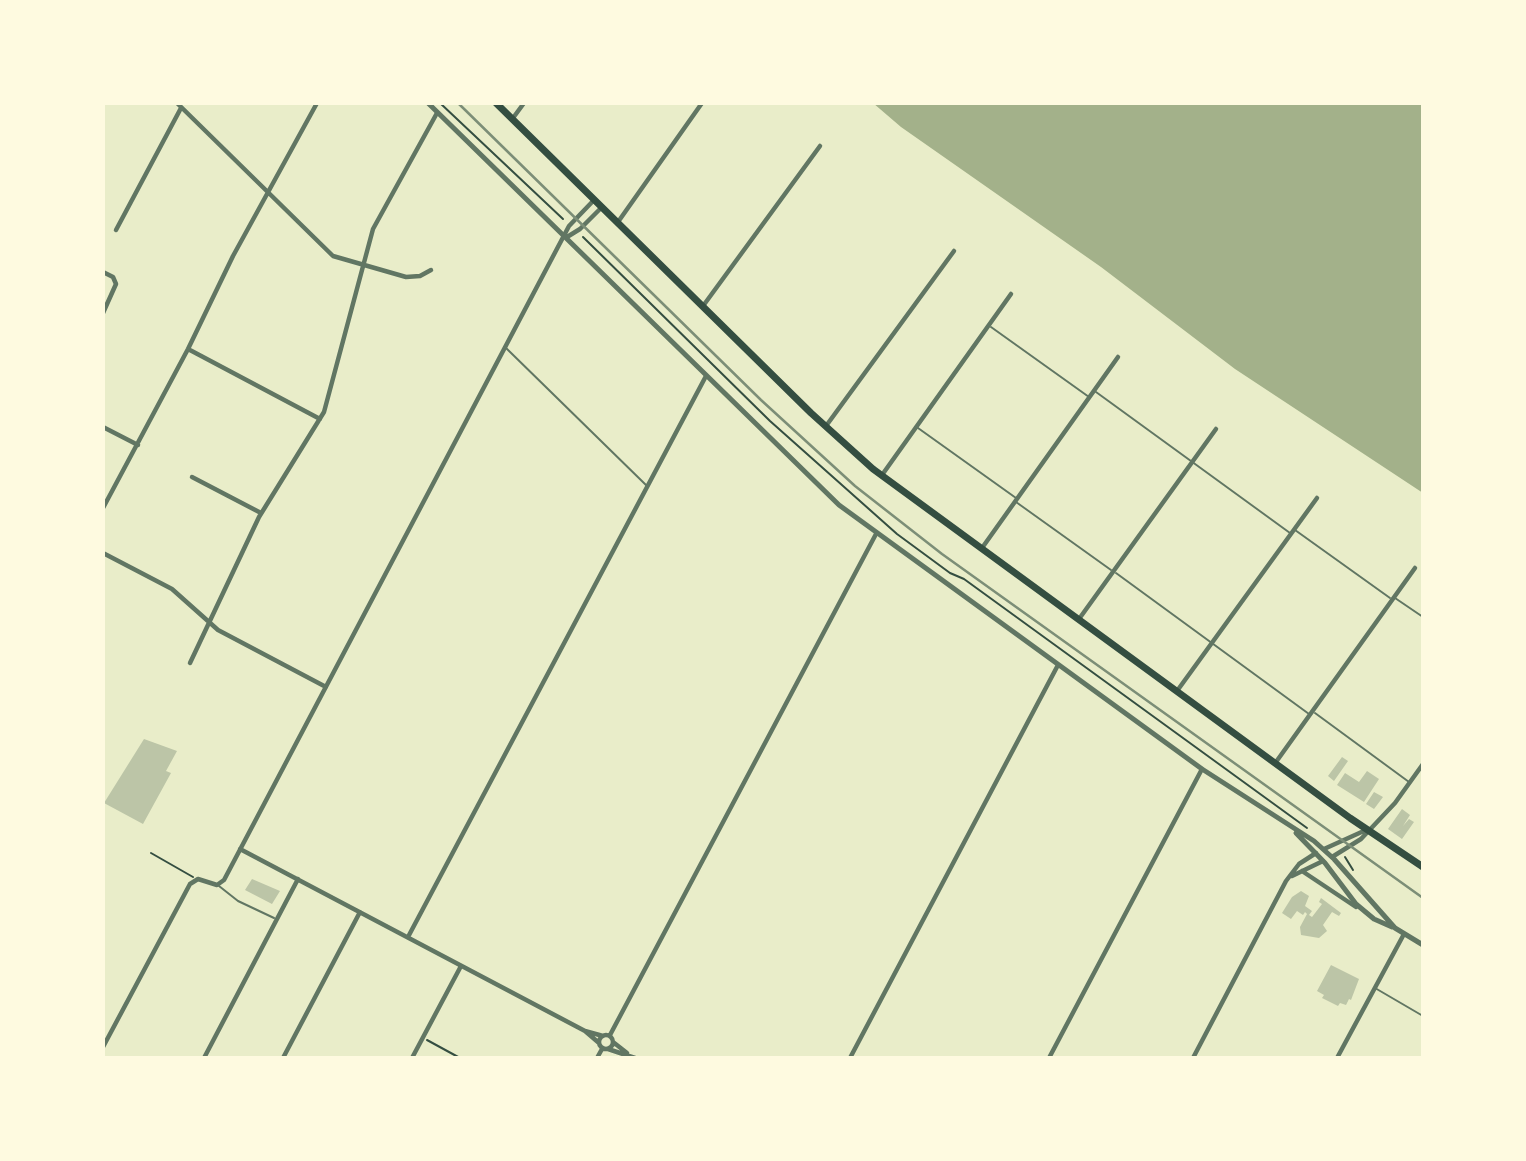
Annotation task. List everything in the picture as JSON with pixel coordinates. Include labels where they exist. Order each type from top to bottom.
[{"type":"highway","points":[[496,103],[825,426],[882,476],[1367,830],[1423,867]]},
{"type":"street","points":[[103,508],[188,349],[233,256],[317,103]]},
{"type":"street","points":[[428,103],[823,490],[876,534],[1202,769],[1324,849],[1395,928]]},
{"type":"street","points":[[513,119],[524,103]]},
{"type":"street","points":[[617,222],[702,103]]},
{"type":"street","points":[[116,230],[179,105],[331,254],[407,277],[420,276],[431,270]]},
{"type":"street","points":[[190,663],[211,624],[261,513],[320,419],[375,226],[437,113]]},
{"type":"street","points":[[703,307],[820,146]]},
{"type":"street","points":[[103,1047],[189,885],[195,879],[218,885],[240,849],[572,222],[594,200]]},
{"type":"street","points":[[566,237],[580,229],[602,207]]},
{"type":"street","points":[[825,426],[954,251]]},
{"type":"street","points":[[103,272],[113,277],[116,284],[103,313]]},
{"type":"street","points":[[882,476],[1011,294]]},
{"type":"street","points":[[188,349],[320,419]]},
{"type":"street","points":[[981,549],[1118,357]]},
{"type":"street","points":[[408,937],[706,376]]},
{"type":"street","points":[[103,427],[138,445]]},
{"type":"street","points":[[1079,620],[1216,429]]},
{"type":"street","points":[[192,477],[261,513]]},
{"type":"street","points":[[1177,691],[1317,498]]},
{"type":"street","points":[[610,1035],[876,534]]},
{"type":"street","points":[[103,553],[172,589],[211,624],[326,687]]},
{"type":"street","points":[[1276,762],[1415,568]]},
{"type":"street","points":[[850,1058],[1058,665]]},
{"type":"street","points":[[1286,881],[1355,844],[1380,820],[1423,764]]},
{"type":"street","points":[[1049,1058],[1202,769]]},
{"type":"street","points":[[1193,1058],[1286,881],[1299,864],[1316,853],[1346,837],[1367,830]]},
{"type":"street","points":[[1294,831],[1366,913]]},
{"type":"street","points":[[240,849],[585,1031],[610,1035]]},
{"type":"street","points":[[1302,871],[1366,913],[1423,945]]},
{"type":"street","points":[[204,1058],[298,879]]},
{"type":"street","points":[[283,1058],[360,912]]},
{"type":"street","points":[[1337,1058],[1404,934]]},
{"type":"street","points":[[412,1058],[461,965]]},
{"type":"street","points":[[585,1031],[605,1049],[628,1054]]},
{"type":"street","points":[[610,1035],[613,1042],[635,1058]]},
{"type":"street","points":[[599,1043],[603,1036]]},
{"type":"street","points":[[597,1058],[613,1042]]},
{"type":"lane","points":[[988,326],[1089,398]]},
{"type":"lane","points":[[505,347],[648,487]]},
{"type":"lane","points":[[1094,391],[1293,531],[1423,617]]},
{"type":"lane","points":[[916,427],[1212,644],[1410,782]]},
{"type":"lane","points":[[218,885],[237,900],[277,920]]},
{"type":"lane","points":[[1375,988],[1423,1016]]},
{"type":"path","points":[[440,103],[563,219]]},
{"type":"path","points":[[583,237],[770,421],[897,534],[980,590],[1316,835]]},
{"type":"path","points":[[151,853],[195,879]]},
{"type":"path","points":[[422,1038],[460,1058]]},
{"type":"shaded area","points":[[873,103],[1423,103],[1423,493],[1235,369],[1101,267],[901,127]]},
{"type":"building","points":[[144,739],[177,751],[166,771],[171,773],[143,824],[104,803]]},
{"type":"building","points":[[1342,757],[1348,761],[1334,781],[1328,776]]},
{"type":"building","points":[[1367,771],[1379,779],[1364,802],[1337,785],[1345,773],[1359,782]]},
{"type":"building","points":[[1374,792],[1383,797],[1374,809],[1366,804]]},
{"type":"building","points":[[1402,809],[1410,815],[1403,826],[1409,819],[1414,822],[1402,839],[1388,829]]},
{"type":"building","points":[[252,879],[280,891],[272,904],[245,890]]},
{"type":"building","points":[[1301,891],[1309,896],[1305,906],[1312,911],[1309,915],[1312,917],[1322,904],[1319,902],[1321,898],[1341,913],[1339,916],[1332,912],[1323,925],[1327,931],[1319,938],[1301,935],[1300,927],[1307,914],[1305,912],[1303,915],[1297,911],[1291,919],[1282,913],[1292,897]]},
{"type":"building","points":[[1331,965],[1359,979],[1351,1000],[1349,999],[1346,1005],[1340,1003],[1338,1006],[1322,998],[1324,995],[1317,991]]},
{"type":"railway","points":[[458,103],[761,400],[855,486],[942,554],[1423,898]]}]
